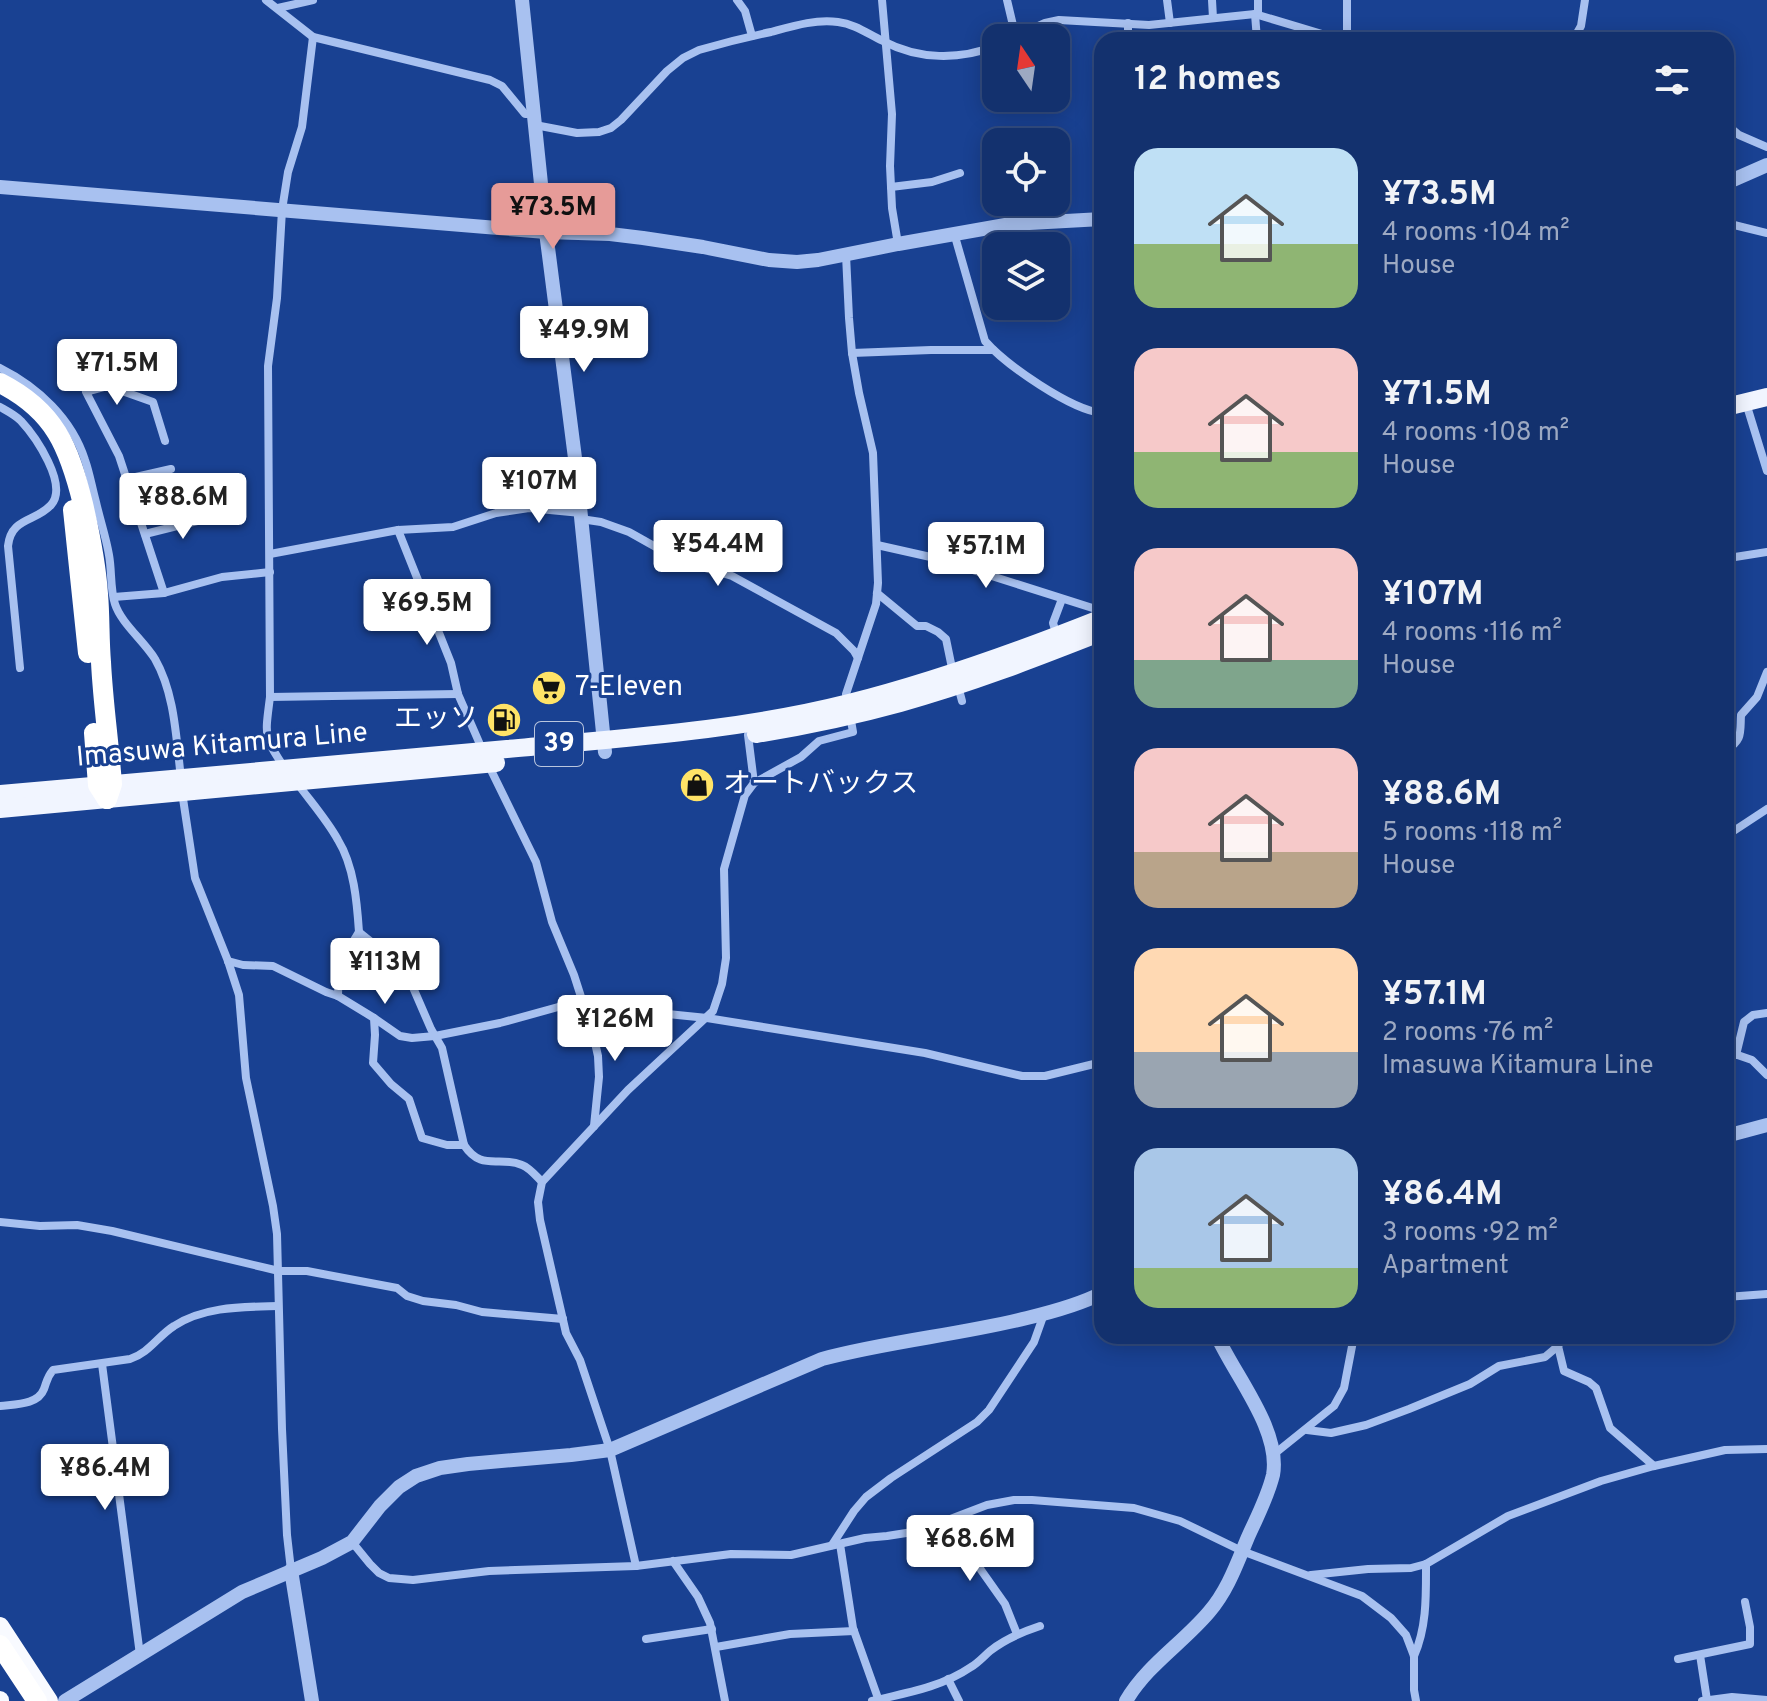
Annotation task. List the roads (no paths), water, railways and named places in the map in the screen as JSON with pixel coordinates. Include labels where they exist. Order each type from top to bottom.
[{"type":"highway","points":[[0,383],[41,411],[63,442],[77,477],[92,543],[98,594],[106,789]]},
{"type":"highway","points":[[0,393],[33,418],[63,462],[72,498],[106,789]]},
{"type":"highway","points":[[0,1626],[49,1701]]},
{"type":"highway","points":[[0,1645],[37,1701]]},
{"type":"highway","points":[[0,1657],[29,1701]]},
{"type":"main road","points":[[1734,392],[1767,384]]},
{"type":"main road","points":[[1734,405],[1767,397]]},
{"type":"main road","name":"Imasuwa Kitamura Line","points":[[958,687],[1057,636],[1094,621]]},
{"type":"main road","name":"Imasuwa Kitamura Line","points":[[0,794],[181,785],[748,735],[958,687],[1094,635]]},
{"type":"main road","name":"Imasuwa Kitamura Line","points":[[605,746],[849,710]]},
{"type":"main road","name":"Imasuwa Kitamura Line","points":[[0,809],[106,789]]},
{"type":"street","points":[[266,0],[313,37],[490,80],[502,86],[525,114],[557,130],[577,133],[611,128],[667,71],[699,50],[806,23],[839,22],[855,26],[903,50],[940,57],[982,50]]},
{"type":"street","points":[[278,8],[313,0]]},
{"type":"street","points":[[522,0],[605,746]]},
{"type":"street","points":[[737,0],[745,11],[752,36]]},
{"type":"street","points":[[882,0],[892,114],[891,187],[898,244]]},
{"type":"street","points":[[1007,0],[1012,24]]},
{"type":"street","points":[[1167,0],[1170,23]]},
{"type":"street","points":[[1212,0],[1213,18]]},
{"type":"street","points":[[1257,32],[1258,0]]},
{"type":"street","points":[[1345,32],[1347,0]]},
{"type":"street","points":[[1578,32],[1585,0]]},
{"type":"street","points":[[1043,24],[1059,20],[1149,25],[1257,14],[1318,32]]},
{"type":"street","points":[[1128,23],[1128,32]]},
{"type":"street","points":[[313,37],[302,127],[288,172],[282,210],[277,298],[268,366],[270,697],[265,732],[268,743],[345,853],[357,903],[359,932],[338,972],[338,996]]},
{"type":"street","points":[[1734,131],[1767,147]]},
{"type":"street","points":[[1734,179],[1767,165]]},
{"type":"street","points":[[891,187],[932,182],[960,173]]},
{"type":"street","points":[[0,187],[546,232],[610,234],[779,262],[818,260],[1011,224],[1094,219]]},
{"type":"street","points":[[1734,225],[1767,233]]},
{"type":"street","points":[[954,233],[985,341],[1045,388],[1094,412]]},
{"type":"street","points":[[636,1566],[610,1450],[580,1360],[566,1333],[538,1202],[542,1182],[628,1090],[713,1011],[726,958],[724,869],[745,795],[754,783],[801,757],[819,741],[853,732],[846,694],[876,604],[877,545],[873,453],[852,353],[846,255]]},
{"type":"street","points":[[852,353],[993,350]]},
{"type":"street","points":[[0,368],[45,399],[77,440],[85,459],[110,557],[118,610],[153,656],[171,701],[195,878],[239,995],[246,1078],[273,1206],[279,1271],[287,1535],[312,1701]]},
{"type":"street","points":[[164,593],[119,456],[86,392],[108,386],[153,402],[165,441]]},
{"type":"street","points":[[1746,402],[1767,471]]},
{"type":"street","points":[[0,407],[19,418],[35,437],[57,489],[51,505],[17,526],[9,537],[20,668]]},
{"type":"street","points":[[127,479],[171,469]]},
{"type":"street","points":[[270,554],[398,530],[453,527],[496,513],[529,508],[581,516],[629,532],[695,565],[732,576],[836,633],[858,658]]},
{"type":"street","points":[[145,534],[213,517]]},
{"type":"street","points":[[398,530],[451,663],[458,694],[536,862],[552,922],[574,975],[598,1056],[594,1126]]},
{"type":"street","points":[[877,545],[949,562],[1094,609]]},
{"type":"street","points":[[1734,557],[1767,552]]},
{"type":"street","points":[[114,597],[164,593],[222,577],[270,572]]},
{"type":"street","points":[[877,593],[917,626],[926,626],[946,639],[958,687]]},
{"type":"street","points":[[1057,636],[1053,623],[1062,599]]},
{"type":"street","points":[[1734,745],[1740,736],[1741,715],[1757,697],[1767,672]]},
{"type":"street","points":[[270,697],[458,694]]},
{"type":"street","points":[[748,735],[754,783]]},
{"type":"street","points":[[1734,831],[1767,809]]},
{"type":"street","points":[[359,932],[405,969],[442,1048],[464,1145],[471,1155],[478,1160],[523,1165],[542,1182]]},
{"type":"street","points":[[228,961],[273,966],[338,996],[400,1036],[412,1038],[500,1023],[569,1004],[707,1018],[925,1053],[1022,1076],[1045,1076],[1094,1064]]},
{"type":"street","points":[[1767,1013],[1753,1015],[1744,1022],[1736,1055],[1752,1060],[1767,1075]]},
{"type":"street","points":[[374,1018],[373,1063],[409,1099],[422,1138],[447,1145],[464,1145]]},
{"type":"street","points":[[1734,1134],[1767,1125]]},
{"type":"street","points":[[0,1222],[40,1226],[77,1225],[112,1231],[279,1271],[307,1271],[397,1288],[407,1296],[423,1301],[482,1312],[563,1319]]},
{"type":"street","points":[[1734,1296],[1767,1294]]},
{"type":"street","points":[[65,1701],[242,1592],[352,1542],[399,1487],[428,1471],[610,1450],[822,1359],[854,1350],[988,1328],[1044,1314],[1094,1297]]},
{"type":"street","points":[[0,1406],[35,1400],[41,1396],[48,1375],[53,1370],[139,1356],[175,1325],[194,1316],[231,1307],[278,1306]]},
{"type":"street","points":[[1040,1626],[1017,1634],[993,1649],[973,1667],[948,1679],[912,1693],[876,1701],[854,1631],[836,1544],[854,1511],[866,1497],[977,1422],[989,1410],[1034,1342],[1044,1314]]},
{"type":"street","points":[[1126,1701],[1149,1671],[1208,1614],[1232,1577],[1273,1473],[1268,1430],[1221,1344]]},
{"type":"street","points":[[1273,1455],[1334,1406],[1344,1388],[1352,1344]]},
{"type":"street","points":[[1307,1430],[1331,1433],[1366,1425],[1444,1396],[1499,1366],[1545,1357],[1558,1346],[1564,1371],[1596,1388],[1610,1428],[1654,1466]]},
{"type":"street","points":[[102,1364],[140,1655]]},
{"type":"street","points":[[1306,1575],[1411,1568],[1426,1564],[1508,1516],[1601,1481],[1725,1450],[1767,1449]]},
{"type":"street","points":[[352,1542],[379,1573],[389,1578],[413,1580],[489,1571],[636,1566],[731,1554],[791,1555],[865,1538],[919,1531],[987,1505],[1014,1500],[1134,1508],[1180,1521],[1242,1551],[1345,1588],[1377,1606],[1406,1635],[1414,1656],[1416,1701]]},
{"type":"street","points":[[955,1518],[981,1570],[1005,1604],[1017,1634]]},
{"type":"street","points":[[673,1561],[698,1597],[712,1629],[725,1701]]},
{"type":"street","points":[[1414,1656],[1420,1642],[1427,1600],[1426,1564]]},
{"type":"street","points":[[1678,1659],[1750,1644],[1745,1602]]},
{"type":"street","points":[[646,1639],[712,1629]]},
{"type":"street","points":[[716,1647],[790,1634],[854,1631]]},
{"type":"street","points":[[1700,1655],[1704,1701],[1732,1697],[1767,1700]]},
{"type":"street","points":[[948,1679],[959,1701]]},
{"type":"place","name":"7-Eleven","points":[[549,688]]},
{"type":"place","name":"エッソ","points":[[504,720]]},
{"type":"place","name":"オートバックス","points":[[697,785]]}]
